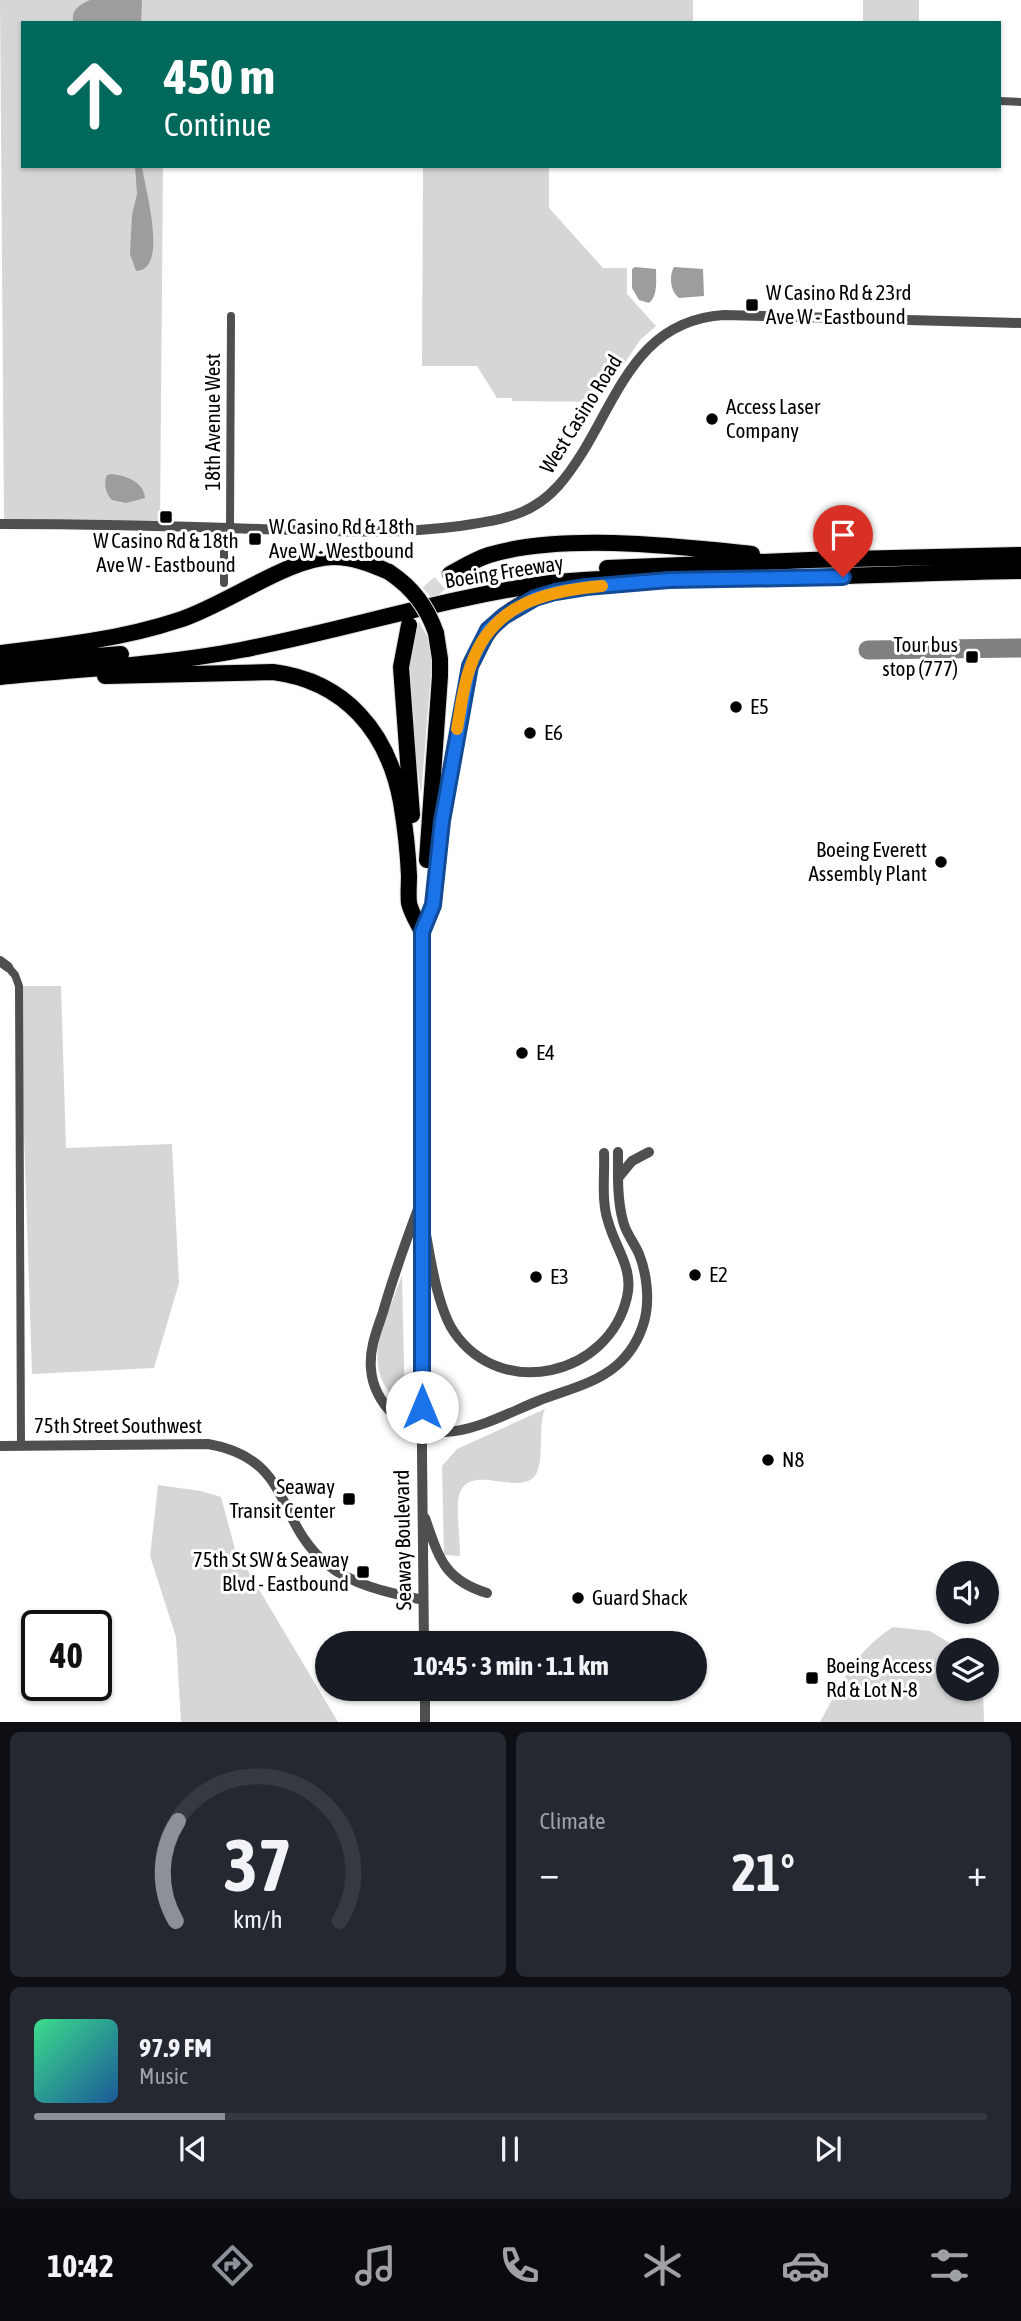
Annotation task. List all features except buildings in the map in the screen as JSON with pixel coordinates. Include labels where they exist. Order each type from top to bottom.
[{"type":"highway","points":[[450,574],[489,555],[560,545],[697,548],[810,559]]},
{"type":"highway","name":"Boeing Freeway","points":[[0,664],[195,647],[257,636],[462,588],[526,576],[639,566],[1021,555]]},
{"type":"highway","points":[[0,653],[108,638],[169,623],[202,612],[294,566],[314,560],[332,557],[353,559],[389,572],[417,596],[427,610],[436,633],[440,659],[422,932]]},
{"type":"highway","name":"Boeing Freeway","points":[[0,678],[190,658],[240,650],[479,595],[528,587],[620,578],[669,580],[868,577],[1021,571]]},
{"type":"highway","points":[[868,577],[1021,579]]},
{"type":"highway","points":[[422,932],[433,905],[442,821],[467,681],[479,645],[488,630],[521,605],[555,592],[669,580]]},
{"type":"highway","points":[[409,625],[401,667],[422,932]]},
{"type":"highway","points":[[0,678],[272,672],[292,675],[325,688],[362,717],[380,741],[388,758],[401,803],[410,905],[422,932]]},
{"type":"street","points":[[1001,101],[1021,102]]},
{"type":"street","name":"West Casino Road","points":[[0,524],[343,532],[409,531],[475,524],[521,513],[538,505],[553,492],[569,474],[640,356],[664,333],[689,320],[724,315],[1021,323]]},
{"type":"street","name":"18th Avenue West","points":[[224,583],[231,316]]},
{"type":"street","name":"Seaway Boulevard","points":[[422,932],[424,1631]]},
{"type":"street","points":[[4,964],[15,975],[19,986],[22,1446]]},
{"type":"street","points":[[421,1201],[399,1259],[373,1344],[371,1368],[377,1392],[391,1412],[411,1427],[447,1434],[594,1379],[612,1369],[628,1354],[643,1325],[647,1304],[642,1264],[623,1223],[619,1204],[618,1152]]},
{"type":"street","points":[[618,1178],[632,1161],[649,1152]]},
{"type":"street","points":[[421,1201],[429,1253],[447,1321],[461,1342],[480,1357],[502,1368],[536,1373],[559,1370],[584,1358],[604,1342],[619,1321],[628,1292],[627,1265],[607,1220],[604,1153]]},
{"type":"street","name":"75th Street Southwest","points":[[0,1446],[208,1444],[241,1452],[269,1476],[298,1528],[313,1550],[327,1564],[372,1587],[423,1600]]},
{"type":"street","points":[[422,1509],[445,1569],[471,1588],[487,1593]]},
{"type":"street","points":[[425,1701],[425,1722]]},
{"type":"shaded area","points":[[0,0],[693,0],[693,21],[21,21],[21,168],[163,168],[160,527],[4,524]]},
{"type":"shaded area","points":[[90,0],[142,0],[141,21],[74,21],[74,11]]},
{"type":"shaded area","points":[[863,0],[919,0],[919,21],[863,21]]},
{"type":"shaded area","points":[[135,168],[142,168],[153,243],[152,257],[146,267],[136,271],[130,254],[132,215],[137,194]]},
{"type":"shaded area","points":[[423,168],[549,168],[549,208],[603,268],[627,268],[627,294],[656,326],[640,340],[622,367],[609,368],[597,379],[603,392],[597,402],[512,401],[512,398],[497,398],[477,366],[422,366]]},
{"type":"shaded area","points":[[674,267],[703,269],[704,296],[679,298],[671,283]]},
{"type":"shaded area","points":[[632,269],[656,269],[655,292],[649,303],[639,300],[632,288]]},
{"type":"shaded area","points":[[107,475],[134,481],[142,488],[145,498],[126,503],[112,500],[105,485]]},
{"type":"shaded area","points":[[419,621],[428,638],[432,661],[421,795],[410,665],[412,642]]},
{"type":"shaded area","points":[[19,986],[61,986],[66,1148],[172,1144],[179,1283],[154,1368],[32,1374]]},
{"type":"shaded area","points":[[402,1275],[405,1408],[390,1393],[381,1378],[378,1362],[382,1328]]},
{"type":"shaded area","points":[[545,1409],[537,1473],[525,1482],[469,1482],[462,1489],[458,1501],[460,1556],[444,1555],[442,1466],[457,1449]]},
{"type":"shaded area","points":[[158,1485],[201,1491],[221,1497],[235,1549],[315,1683],[315,1701],[325,1701],[338,1722],[181,1722],[176,1637],[150,1556]]},
{"type":"shaded area","points":[[893,1627],[930,1631],[941,1638],[936,1638],[936,1701],[983,1701],[984,1722],[820,1722],[842,1681],[868,1647]]},
{"type":"taxiway","points":[[868,650],[1021,648]]},
{"type":"tunnel","points":[[414,613],[424,597],[450,574]]},
{"type":"slow traffic","points":[[457,729],[470,666],[488,630],[504,616],[535,598],[555,592],[602,586]]},
{"type":"place","name":"W Casino Rd & 23rd Ave W - Eastbound","points":[[752,305]]},
{"type":"place","name":"Access Laser Company","points":[[712,419]]},
{"type":"place","name":"W Casino Rd & 18th Ave W - Eastbound","points":[[166,517]]},
{"type":"place","name":"W Casino Rd & 18th Ave W - Westbound","points":[[255,539]]},
{"type":"place","name":"Tour bus stop (777)","points":[[972,657]]},
{"type":"place","name":"E5","points":[[736,707]]},
{"type":"place","name":"E6","points":[[530,733]]},
{"type":"place","name":"Boeing Everett Assembly Plant","points":[[941,862]]},
{"type":"place","name":"E4","points":[[522,1053]]},
{"type":"place","name":"E2","points":[[695,1275]]},
{"type":"place","name":"E3","points":[[536,1277]]},
{"type":"place","name":"N8","points":[[768,1460]]},
{"type":"place","name":"Seaway Transit Center","points":[[349,1499]]},
{"type":"place","name":"75th St SW & Seaway Blvd - Eastbound","points":[[363,1572]]},
{"type":"place","name":"Guard Shack","points":[[578,1598]]},
{"type":"place","name":"Boeing Access Rd & Lot N-8","points":[[812,1678]]},
{"type":"route","points":[[422,1407],[422,932],[433,905],[452,755],[470,666],[479,645],[488,630],[504,616],[535,598],[555,592],[669,580],[843,577]]}]
